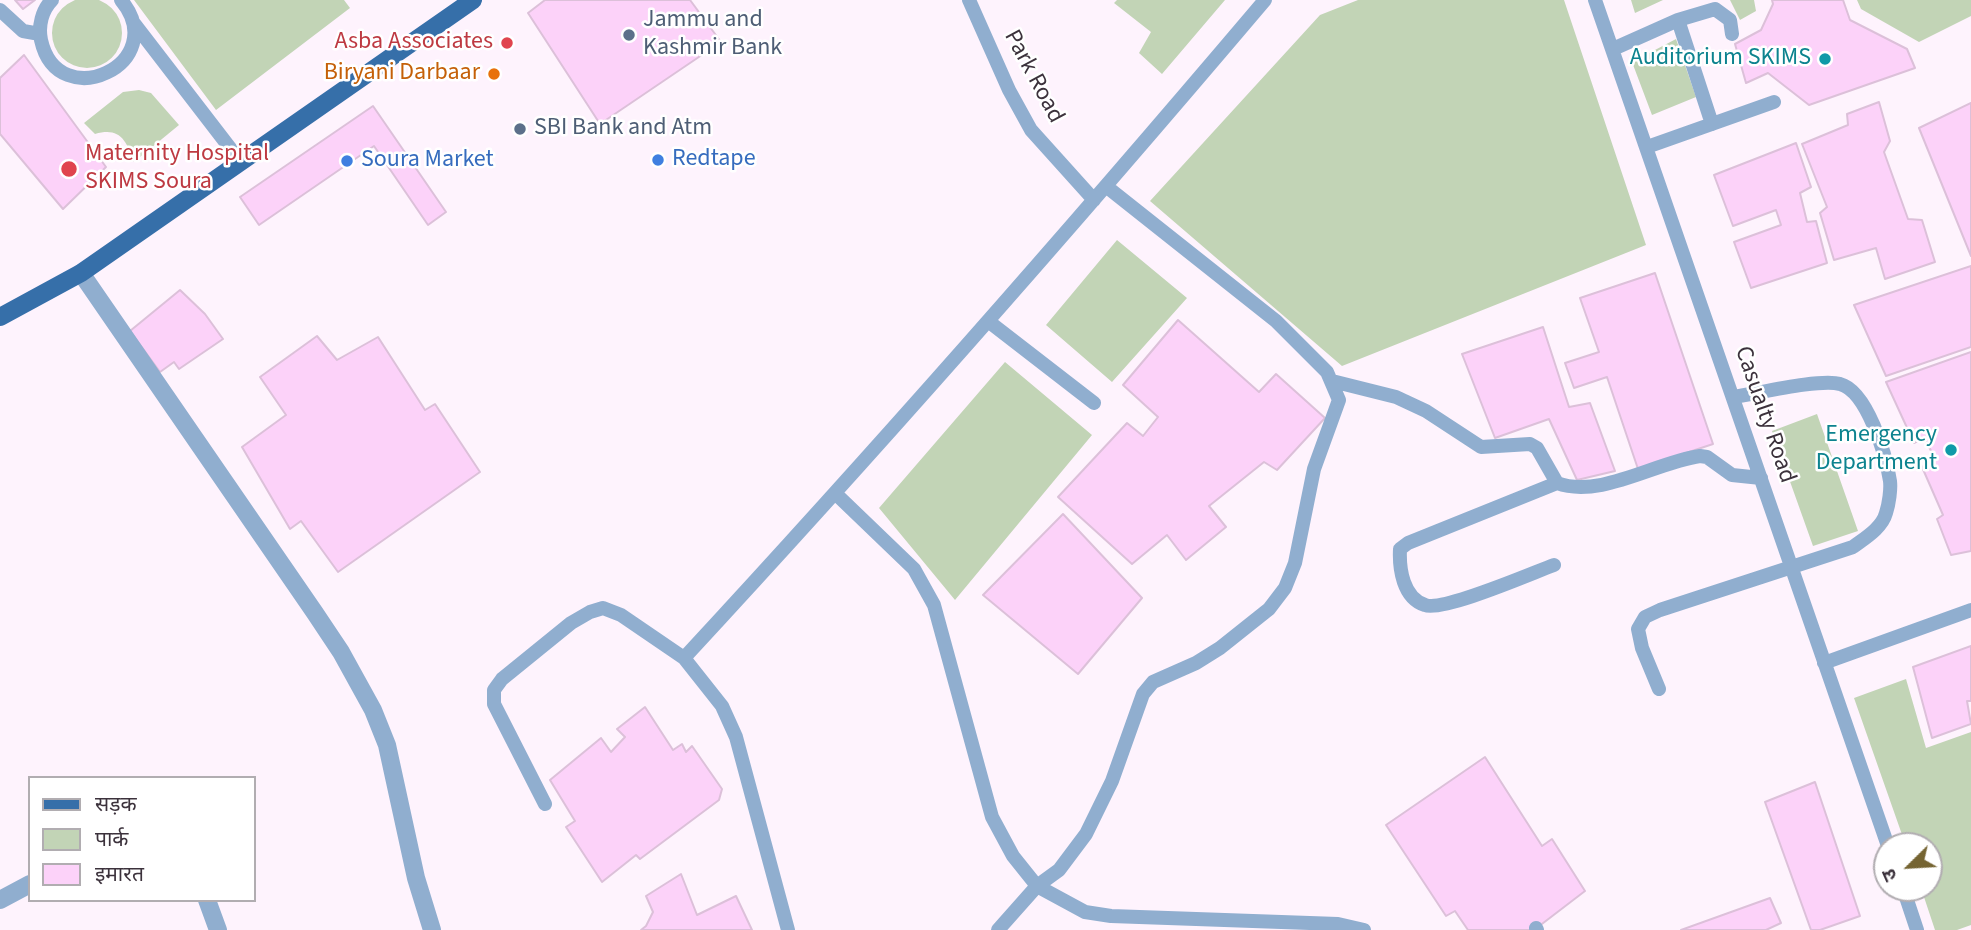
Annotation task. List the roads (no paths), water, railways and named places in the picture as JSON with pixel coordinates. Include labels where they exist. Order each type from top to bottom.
[{"type":"main road","points":[[0,295],[5,314],[81,273],[240,161],[452,5],[472,0]]},
{"type":"street","points":[[81,273],[322,623],[373,710],[387,745],[416,878],[432,930]]},
{"type":"street","points":[[0,900],[28,885]]},
{"type":"street","points":[[208,902],[218,930]]},
{"type":"lane","points":[[52,0],[41,18],[40,34],[47,56],[63,72],[78,78],[108,74],[120,65],[129,52],[134,37],[133,22]]},
{"type":"lane","points":[[121,0],[133,22],[240,161]]},
{"type":"lane","name":"Park Road","points":[[969,0],[1009,90],[1031,130],[1094,200]]},
{"type":"lane","points":[[684,659],[836,494],[989,321],[1107,187],[1265,0]]},
{"type":"lane","name":"Casualty Road","points":[[1595,0],[1883,832]]},
{"type":"lane","points":[[1613,48],[1678,20],[1715,9],[1730,20],[1732,34]]},
{"type":"lane","points":[[0,10],[23,31],[40,34]]},
{"type":"lane","points":[[1678,20],[1712,124]]},
{"type":"lane","points":[[1647,147],[1774,102]]},
{"type":"lane","points":[[998,930],[1037,886],[1059,870],[1086,834],[1100,808],[1143,694],[1153,682],[1196,663],[1220,648],[1269,610],[1285,588],[1295,563],[1314,468],[1339,400],[1327,372],[1276,321],[1107,187]]},
{"type":"lane","points":[[989,321],[1094,403]]},
{"type":"lane","points":[[1332,381],[1396,397],[1426,411],[1481,447],[1530,444],[1537,448],[1558,483],[1569,488],[1582,488],[1700,456],[1707,457],[1732,475],[1761,478]]},
{"type":"lane","points":[[1659,689],[1642,648],[1638,629],[1645,617],[1853,547],[1874,530],[1886,514],[1890,482],[1871,416],[1857,396],[1841,384],[1821,383],[1733,397]]},
{"type":"lane","points":[[1554,565],[1448,604],[1427,607],[1415,599],[1406,587],[1399,564],[1400,549],[1408,543],[1558,483]]},
{"type":"lane","points":[[836,494],[914,569],[934,605],[992,817],[1013,856],[1037,886],[1086,912],[1111,916],[1338,924],[1364,930]]},
{"type":"lane","points":[[545,804],[503,726],[494,704],[494,690],[502,679],[570,623],[603,608],[621,615],[684,659],[722,706],[736,737],[788,930]]},
{"type":"lane","points":[[1824,663],[1971,610]]},
{"type":"lane","points":[[1908,902],[1917,930]]},
{"type":"place","name":"Jammu and Kashmir Bank","points":[[629,35]]},
{"type":"place","name":"Asba Associates","points":[[507,43]]},
{"type":"place","name":"Auditorium SKIMS","points":[[1825,59]]},
{"type":"place","name":"Biryani Darbaar","points":[[494,74]]},
{"type":"place","name":"SBI Bank and Atm","points":[[520,129]]},
{"type":"place","name":"Redtape","points":[[658,160]]},
{"type":"place","name":"Soura Market","points":[[347,161]]},
{"type":"place","name":"Maternity Hospital SKIMS Soura","points":[[69,169]]},
{"type":"place","name":"Emergency Department","points":[[1951,450]]}]
